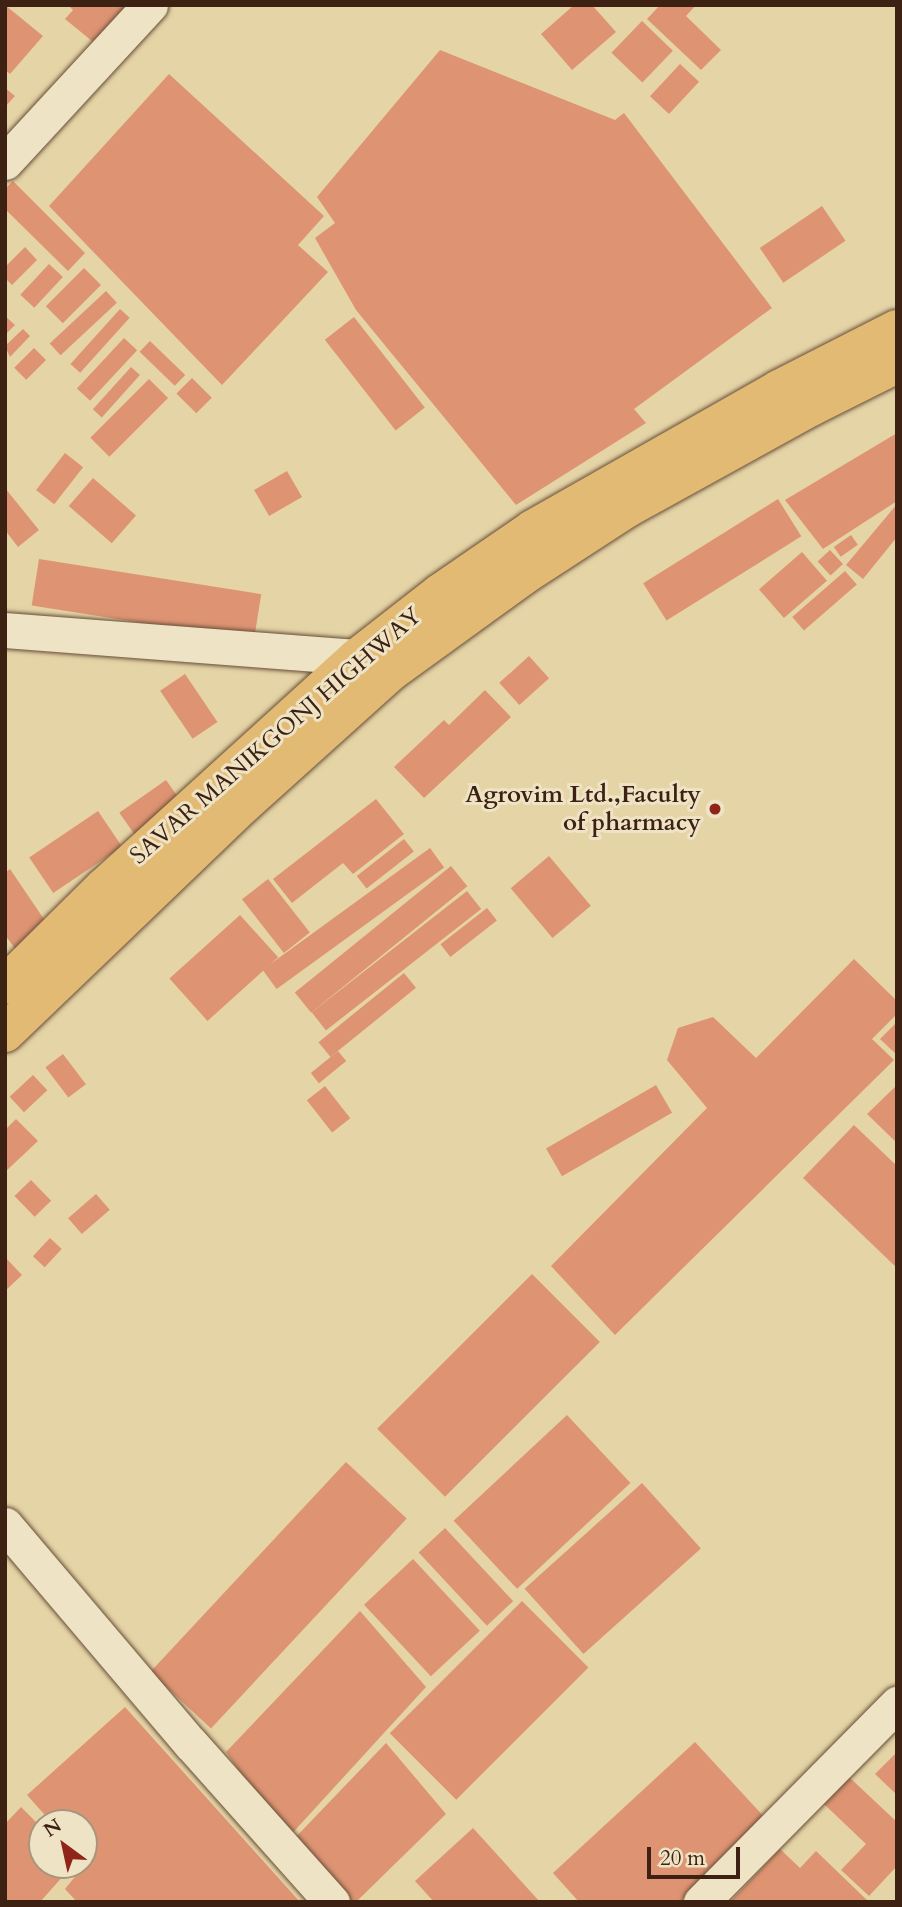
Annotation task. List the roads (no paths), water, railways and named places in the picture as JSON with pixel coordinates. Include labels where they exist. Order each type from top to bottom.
[{"type":"main road","name":"SAVAR MANIKGONJ HIGHWAY","points":[[5,985],[103,888],[358,657],[440,593],[533,529],[779,389],[897,329]]},
{"type":"main road","points":[[5,1032],[243,804],[393,671],[523,576],[626,509],[811,407],[897,364]]},
{"type":"street","points":[[5,162],[150,5]]},
{"type":"street","points":[[5,630],[358,657]]},
{"type":"street","points":[[5,1525],[191,1744],[332,1902]]},
{"type":"street","points":[[701,1902],[897,1704]]},
{"type":"place","name":"Agrovim Ltd.,Faculty of pharmacy","points":[[715,809]]}]
